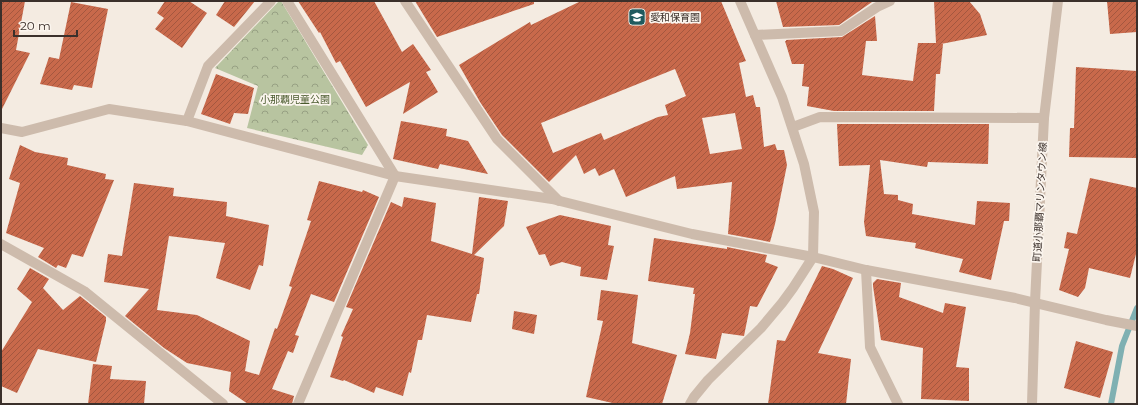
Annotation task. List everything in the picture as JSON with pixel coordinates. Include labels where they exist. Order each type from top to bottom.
[{"type":"street","points":[[187,121],[208,66],[271,1]]},
{"type":"street","points":[[287,1],[395,176]]},
{"type":"street","points":[[405,1],[497,139],[560,202]]},
{"type":"street","points":[[690,404],[708,380],[770,318],[793,288],[813,257],[814,212],[804,164],[782,97],[740,1]]},
{"type":"street","points":[[755,34],[841,31],[877,6],[890,1]]},
{"type":"street","name":"町道小那覇マリンタウン線","points":[[1032,404],[1035,302],[1044,118],[1058,1]]},
{"type":"street","points":[[1,128],[22,132],[109,109],[187,121],[395,176],[560,202],[692,234],[813,257],[866,270],[1035,302],[1137,326]]},
{"type":"street","points":[[792,127],[820,117],[1044,118]]},
{"type":"street","points":[[298,404],[395,176]]},
{"type":"street","points":[[1,244],[84,291],[223,404]]},
{"type":"street","points":[[866,270],[870,347],[898,404]]},
{"type":"green space","name":"小那覇児童公園","points":[[279,1],[281,1],[368,145],[362,155],[247,128],[258,86],[215,68]]},
{"type":"building","points":[[1,1],[25,1],[16,50],[30,53],[1,111]]},
{"type":"building","points":[[165,1],[189,1],[207,13],[182,48],[155,29],[164,18],[157,13]]},
{"type":"building","points":[[225,1],[255,1],[234,27],[216,15]]},
{"type":"building","points":[[298,1],[374,1],[402,52],[413,44],[431,70],[426,72],[438,92],[403,114],[410,82],[366,107],[340,61],[336,63],[320,32],[319,33]]},
{"type":"building","points":[[415,1],[534,1],[534,4],[437,37]]},
{"type":"building","points":[[581,1],[721,1],[746,61],[739,63],[746,97],[753,95],[756,107],[760,107],[764,147],[775,144],[777,150],[784,150],[787,165],[770,242],[728,234],[732,182],[677,189],[675,176],[626,197],[614,169],[599,176],[595,168],[584,174],[576,155],[549,182],[502,135],[480,102],[459,65],[530,22],[531,25]],"holes":[[[675,69],[686,96],[665,105],[668,115],[658,117],[604,140],[601,133],[553,153],[541,123]],[[735,113],[742,149],[710,154],[702,118]]]},
{"type":"building","points":[[776,1],[872,2],[839,25],[783,27]]},
{"type":"building","points":[[934,1],[969,1],[980,14],[987,35],[941,44],[943,44],[940,74],[936,74],[934,111],[834,111],[807,106],[809,87],[802,86],[804,64],[792,64],[785,41],[786,40],[842,37],[875,16],[877,41],[866,41],[862,75],[913,81],[918,43],[936,43]]},
{"type":"building","points":[[1107,1],[1137,1],[1137,32],[1110,34]]},
{"type":"building","points":[[71,2],[108,9],[92,88],[74,85],[72,90],[40,84],[49,57],[59,59]]},
{"type":"building","points":[[1076,67],[1137,71],[1137,158],[1069,157],[1070,128],[1074,128]]},
{"type":"building","points":[[216,74],[254,88],[248,114],[234,113],[230,124],[201,114]]},
{"type":"building","points":[[401,121],[447,129],[446,136],[468,141],[488,174],[440,164],[438,169],[393,159]]},
{"type":"building","points":[[837,124],[989,124],[988,164],[928,162],[927,167],[880,160],[884,194],[898,195],[898,200],[913,204],[912,214],[975,225],[977,201],[1010,203],[1009,221],[1004,221],[991,280],[959,272],[963,259],[915,248],[916,243],[866,236],[864,222],[870,165],[839,166]]},
{"type":"building","points":[[20,145],[35,152],[68,158],[67,165],[106,174],[105,179],[114,180],[83,257],[72,254],[66,268],[58,265],[56,268],[38,257],[44,248],[6,233],[20,183],[9,179]]},
{"type":"building","points":[[1090,178],[1137,188],[1137,250],[1130,278],[1089,268],[1085,288],[1078,297],[1059,290],[1069,249],[1064,248],[1067,232],[1077,234]]},
{"type":"building","points":[[319,181],[362,192],[363,190],[379,197],[334,302],[311,294],[295,335],[299,336],[293,353],[288,351],[272,389],[294,396],[292,404],[248,404],[229,391],[231,372],[187,363],[164,348],[125,316],[149,289],[104,282],[108,254],[122,256],[134,183],[174,188],[173,196],[227,202],[226,216],[269,225],[263,266],[259,265],[250,290],[216,278],[225,243],[169,236],[157,310],[197,315],[250,341],[245,371],[259,375],[275,328],[277,329],[292,287],[289,286],[311,221],[307,220]]},
{"type":"building","points":[[404,197],[436,203],[431,241],[472,254],[479,197],[508,201],[504,226],[474,255],[484,258],[479,294],[477,294],[471,322],[427,315],[422,340],[418,340],[411,373],[409,372],[403,396],[376,387],[374,393],[344,380],[330,377],[343,337],[341,336],[353,309],[346,307],[391,202],[402,207]]},
{"type":"building","points":[[560,215],[611,226],[608,245],[614,246],[607,280],[580,276],[581,267],[562,262],[550,266],[545,254],[539,255],[526,227]]},
{"type":"building","points":[[654,238],[727,249],[727,247],[767,255],[765,262],[778,267],[757,307],[750,306],[744,336],[722,333],[716,359],[685,354],[690,333],[695,294],[693,294],[694,288],[648,281]]},
{"type":"building","points":[[822,266],[853,278],[818,353],[851,359],[846,404],[768,404],[777,340],[785,341]]},
{"type":"building","points":[[30,268],[49,279],[43,288],[63,310],[80,296],[106,317],[106,321],[96,362],[38,349],[17,393],[1,386],[1,352],[32,302],[17,289]]},
{"type":"building","points":[[877,279],[901,283],[899,297],[943,313],[945,303],[966,307],[956,367],[969,368],[969,401],[921,399],[923,348],[881,340],[873,286],[873,283]]},
{"type":"building","points":[[601,290],[638,295],[632,343],[677,355],[662,404],[617,404],[586,397],[603,321],[597,320]]},
{"type":"building","points":[[514,311],[537,315],[534,334],[512,329]]},
{"type":"building","points":[[1076,341],[1113,352],[1100,398],[1064,388]]},
{"type":"building","points":[[93,364],[112,366],[110,379],[146,381],[144,404],[88,404]]},
{"type":"waterway","points":[[1111,404],[1122,346],[1137,308]]},
{"type":"place","name":"愛和保育園","points":[[637,17]]}]
